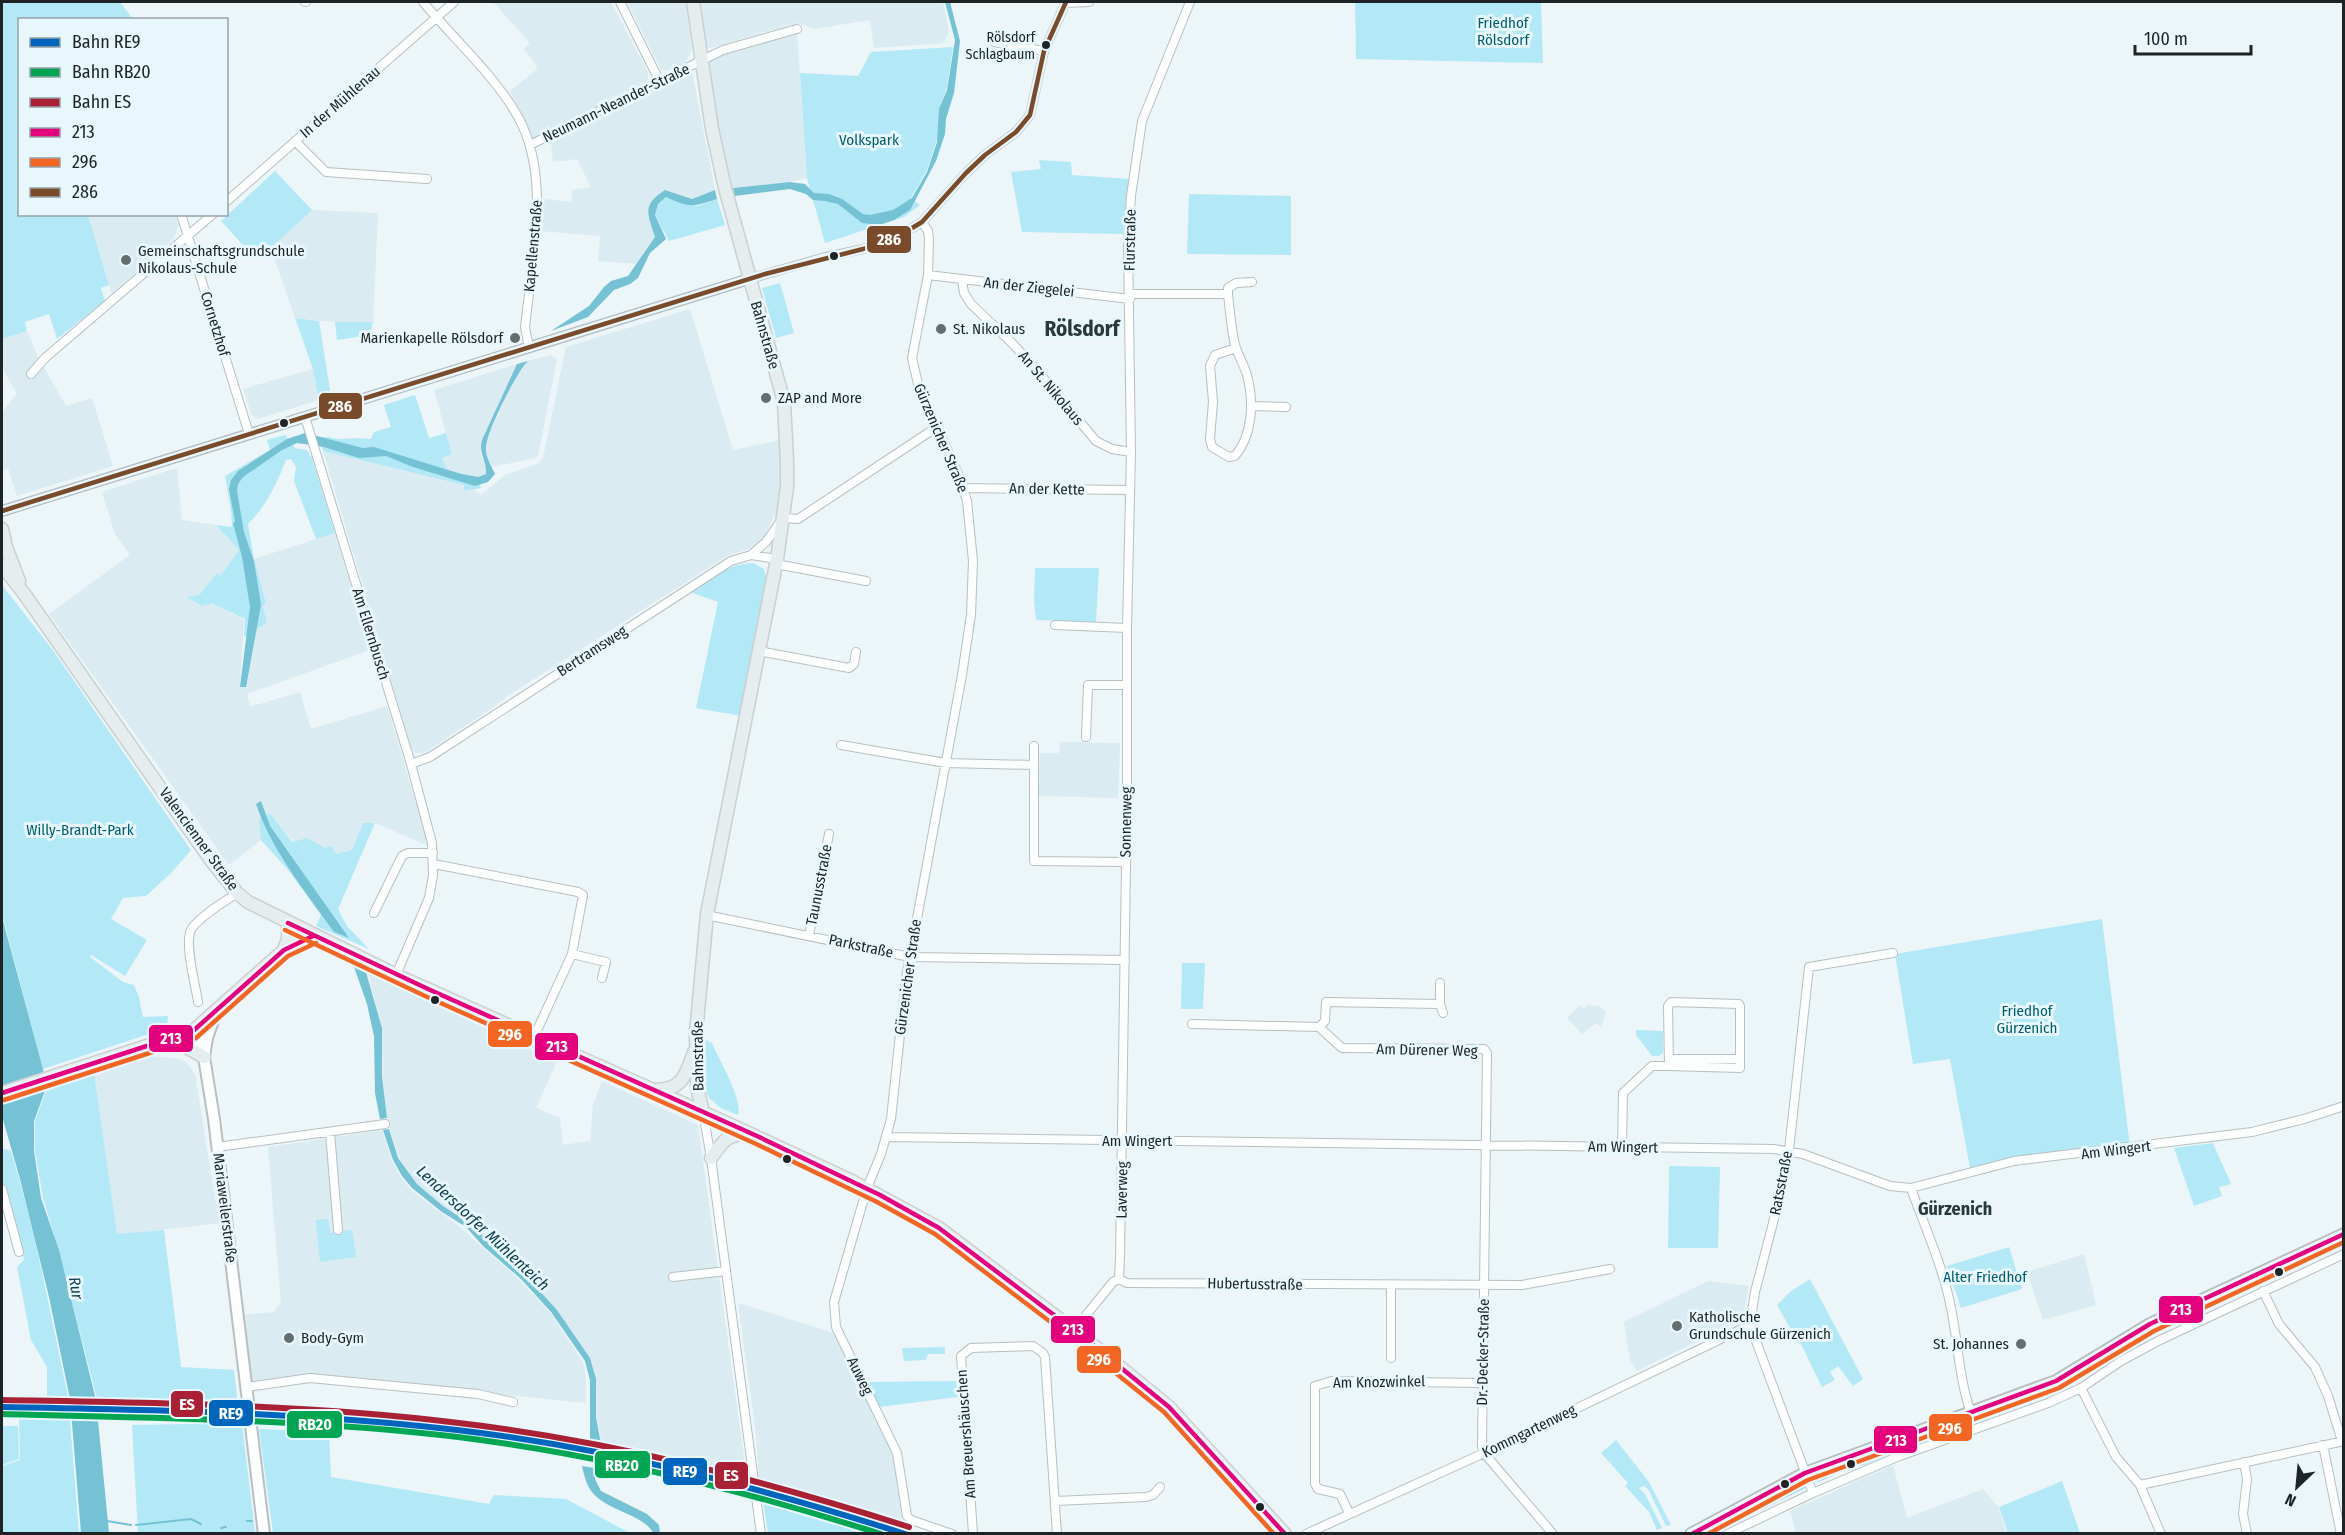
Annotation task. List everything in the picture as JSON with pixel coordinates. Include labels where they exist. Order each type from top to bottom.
[{"type":"main road","name":"Bahnstraße","points":[[693,2],[701,61],[723,178],[784,402],[787,470],[776,562],[706,915],[696,1046],[698,1087],[703,1112]]},
{"type":"main road","name":"Valencienner Straße","points":[[2,529],[4,548],[25,595]]},
{"type":"main road","name":"Valencienner Straße","points":[[2,565],[210,859],[248,903],[396,975],[867,1188],[939,1228],[1074,1330],[1169,1407],[1285,1533]]},
{"type":"main road","points":[[284,951],[288,939],[288,923]]},
{"type":"main road","points":[[2,1094],[193,1031],[284,951],[313,936]]},
{"type":"main road","points":[[165,1041],[184,1046],[204,1057],[207,1038],[216,1012]]},
{"type":"main road","name":"Mariaweilerstraße","points":[[193,1031],[204,1057],[217,1147],[264,1533]]},
{"type":"main road","points":[[654,1090],[666,1090],[677,1086],[686,1073],[696,1046]]},
{"type":"main road","points":[[711,1158],[724,1140],[734,1134],[749,1133]]},
{"type":"main road","points":[[1691,1533],[1805,1473],[1865,1449],[2056,1381],[2150,1324],[2343,1234]]},
{"type":"street","name":"Kapellenstraße","points":[[423,2],[506,97],[518,116],[530,145],[538,196],[525,327],[529,348]]},
{"type":"street","name":"In der Mühlenau","points":[[228,200],[454,2]]},
{"type":"street","points":[[620,2],[660,82]]},
{"type":"street","points":[[2,511],[749,279],[863,249],[899,236],[922,222],[966,173],[1022,126],[1033,104],[1044,51],[1066,2],[1089,2]]},
{"type":"street","name":"Flurstraße","points":[[1130,490],[1128,244],[1131,196],[1140,128],[1190,2]]},
{"type":"street","name":"Neumann-Neander-Straße","points":[[530,145],[701,61],[743,43],[797,29]]},
{"type":"street","points":[[994,42],[1044,51]]},
{"type":"street","points":[[295,141],[326,172],[427,179]]},
{"type":"street","name":"Cornetzhof","points":[[182,216],[249,434]]},
{"type":"street","points":[[32,374],[45,358],[211,216]]},
{"type":"street","name":"Gürzenicher Straße","points":[[867,1188],[887,1137],[910,957],[971,615],[973,561],[970,515],[964,488],[918,384],[912,358],[928,275],[929,238],[928,231],[922,222]]},
{"type":"street","name":"An der Ziegelei","points":[[928,275],[1130,296],[1228,294]]},
{"type":"street","name":"An St. Nikolaus","points":[[962,280],[964,293],[971,304],[1011,342],[1096,441],[1112,449],[1131,452]]},
{"type":"street","points":[[1236,348],[1221,351],[1212,360],[1213,409],[1210,439],[1212,447],[1229,457],[1236,456],[1245,440],[1252,406],[1247,374],[1236,348],[1228,288],[1236,283],[1252,282]]},
{"type":"street","points":[[1252,406],[1286,407]]},
{"type":"street","name":"Am Ellernbusch","points":[[305,417],[431,834],[434,864],[429,898],[396,975]]},
{"type":"street","points":[[751,555],[766,542],[783,518],[798,519],[937,427]]},
{"type":"street","name":"An der Kette","points":[[964,488],[1130,490]]},
{"type":"street","name":"Sonnenweg","points":[[1125,960],[1126,685],[1130,490]]},
{"type":"street","points":[[751,555],[866,581]]},
{"type":"street","name":"Bertramsweg","points":[[411,764],[430,757],[731,561],[751,555]]},
{"type":"street","points":[[1055,625],[1127,627]]},
{"type":"street","points":[[759,651],[849,668],[854,664],[856,652]]},
{"type":"street","points":[[1086,737],[1088,685],[1126,685]]},
{"type":"street","points":[[841,745],[946,763],[1034,765]]},
{"type":"street","points":[[1034,746],[1034,861],[1126,862]]},
{"type":"street","name":"Taunusstraße","points":[[809,935],[829,834]]},
{"type":"street","points":[[374,913],[402,856],[408,853],[433,853]]},
{"type":"street","points":[[434,864],[578,892],[583,897],[572,954],[534,1037]]},
{"type":"street","points":[[198,1002],[188,944],[190,932],[199,922],[237,893]]},
{"type":"street","name":"Parkstraße","points":[[706,915],[910,957],[1125,960]]},
{"type":"street","name":"Ratsstraße","points":[[1813,1493],[1750,1325],[1755,1292],[1789,1150],[1809,967],[1893,953]]},
{"type":"street","points":[[572,954],[606,962],[602,978]]},
{"type":"street","name":"Laverweg","points":[[1119,1280],[1125,960]]},
{"type":"street","points":[[1440,983],[1440,1004],[1443,1013]]},
{"type":"street","points":[[1192,1024],[1319,1027],[1324,1020],[1326,1002],[1440,1004]]},
{"type":"street","points":[[1622,1147],[1623,1093],[1652,1066],[1669,1062],[1740,1068],[1739,1004],[1671,1002],[1668,1006],[1669,1062]]},
{"type":"street","name":"Am Dürener Weg","points":[[1319,1027],[1341,1048],[1484,1050],[1487,1057],[1486,1145]]},
{"type":"street","name":"Am Wingert","points":[[887,1137],[1789,1150],[1890,1186],[1911,1188],[2013,1161],[2252,1132],[2343,1106]]},
{"type":"street","name":"Bahnstraße","points":[[703,1112],[761,1533]]},
{"type":"street","points":[[217,1147],[385,1124]]},
{"type":"street","points":[[330,1132],[338,1230]]},
{"type":"street","name":"Dr.-Decker-Straße","points":[[1484,1453],[1482,1383],[1486,1145]]},
{"type":"street","name":"Auweg","points":[[867,1188],[834,1302],[836,1327],[897,1453],[907,1516],[911,1520],[952,1533]]},
{"type":"street","points":[[1911,1188],[1946,1288],[1971,1413]]},
{"type":"street","points":[[2,1189],[19,1252]]},
{"type":"street","points":[[1727,1533],[1897,1457],[2048,1403],[2081,1388],[2140,1351],[2343,1254]]},
{"type":"street","name":"Hubertusstraße","points":[[1119,1280],[1127,1283],[1484,1285],[1533,1283],[1610,1269]]},
{"type":"street","points":[[673,1277],[726,1271]]},
{"type":"street","points":[[1074,1330],[1113,1282],[1119,1280]]},
{"type":"street","points":[[1391,1285],[1391,1358]]},
{"type":"street","points":[[2140,1485],[2342,1441],[2316,1367],[2279,1324],[2264,1292]]},
{"type":"street","name":"Kommgartenweg","points":[[1306,1533],[1484,1453],[1750,1325]]},
{"type":"street","name":"Am Breuershäuschen","points":[[973,1533],[961,1356],[971,1348],[1033,1346],[1043,1353],[1057,1533]]},
{"type":"street","points":[[247,1388],[310,1378],[478,1394],[513,1402]]},
{"type":"street","name":"Am Knozwinkel","points":[[1349,1513],[1340,1494],[1318,1489],[1314,1484],[1316,1386],[1332,1382],[1482,1383]]},
{"type":"street","points":[[2081,1388],[2116,1457],[2140,1485],[2161,1533]]},
{"type":"street","points":[[2323,1445],[2341,1533]]},
{"type":"street","points":[[1484,1453],[1553,1533]]},
{"type":"street","points":[[2244,1462],[2247,1479],[2243,1514],[2247,1533]]},
{"type":"street","points":[[1055,1501],[1146,1497],[1160,1487]]},
{"type":"shaded area","points":[[493,2],[611,2],[649,74],[647,81],[534,139],[510,91],[536,70],[537,66],[524,49],[530,43]]},
{"type":"shaded area","points":[[627,2],[685,2],[692,50],[685,63],[666,71],[661,69]]},
{"type":"shaded area","points":[[700,2],[943,2],[949,31],[944,43],[874,48],[870,20],[814,29],[797,23],[706,49]]},
{"type":"shaded area","points":[[945,2],[950,2],[960,41],[954,93],[936,161],[910,210],[894,220],[879,225],[862,223],[838,204],[813,200],[806,194],[790,189],[735,196],[733,188],[790,182],[805,184],[814,193],[829,194],[842,199],[863,214],[870,215],[893,210],[912,198],[927,172],[937,142],[939,109],[947,90],[955,40]]},
{"type":"shaded area","points":[[797,33],[807,178],[733,188],[718,126],[709,63],[725,52]]},
{"type":"shaded area","points":[[692,72],[715,190],[692,199],[666,190],[648,217],[655,237],[637,264],[598,261],[600,236],[541,231],[542,199],[572,202],[572,190],[591,187],[577,159],[553,162],[551,142]]},
{"type":"shaded area","points":[[665,190],[692,199],[715,190],[717,199],[691,205],[666,197],[658,204],[655,215],[666,239],[650,253],[638,278],[614,290],[588,317],[551,331],[589,306],[611,281],[628,276],[655,237],[648,210],[653,200]]},
{"type":"shaded area","points":[[312,210],[378,213],[373,322],[335,322],[295,318],[271,248]]},
{"type":"shaded area","name":"Gemeinschaftsgrundschule Nikolaus-Schule","points":[[88,216],[175,216],[179,225],[173,240],[112,294]]},
{"type":"shaded area","points":[[690,309],[733,450],[781,440],[779,505],[763,540],[749,549],[727,556],[509,695],[424,753],[412,751],[323,451],[464,485],[464,491],[473,489],[481,495],[505,475],[537,464],[543,458],[566,347]]},
{"type":"shaded area","points":[[27,331],[38,357],[66,406],[92,398],[113,466],[17,496],[8,468],[2,470],[2,412],[17,394],[5,373],[2,361],[2,339]]},
{"type":"shaded area","points":[[550,355],[557,359],[538,456],[492,467],[486,453],[486,441],[512,384],[528,361]]},
{"type":"shaded area","points":[[528,361],[510,389],[487,440],[486,454],[495,474],[488,482],[475,486],[386,456],[359,458],[324,447],[297,443],[282,450],[243,477],[238,484],[237,491],[244,532],[254,561],[261,605],[246,687],[240,687],[250,607],[242,557],[233,523],[235,522],[229,489],[231,480],[238,471],[287,439],[305,433],[363,448],[374,447],[461,474],[478,477],[486,474],[481,449],[482,440],[517,364]]},
{"type":"shaded area","points":[[517,364],[480,452],[486,474],[478,477],[447,470],[441,457],[452,454],[434,390]]},
{"type":"shaded area","points":[[313,369],[319,400],[257,419],[252,416],[243,389]]},
{"type":"shaded area","points":[[177,468],[182,520],[216,525],[239,550],[221,576],[217,573],[199,595],[188,597],[212,602],[244,620],[240,687],[245,687],[256,629],[267,623],[263,605],[266,603],[254,559],[335,533],[370,650],[247,694],[250,707],[300,692],[311,729],[387,706],[429,846],[375,823],[363,823],[352,850],[336,854],[307,838],[293,842],[270,813],[259,819],[261,840],[229,865],[49,614],[130,555],[115,534],[102,492]]},
{"type":"shaded area","points":[[1060,742],[1120,743],[1118,798],[1039,796],[1040,753],[1059,753]]},
{"type":"shaded area","points":[[261,801],[270,826],[349,938],[334,932],[290,870],[263,821],[256,804]]},
{"type":"shaded area","points":[[2,917],[43,1069],[46,1088],[34,1121],[34,1151],[41,1198],[59,1250],[96,1400],[109,1533],[81,1533],[70,1399],[49,1297],[2,1116]]},
{"type":"shaded area","points":[[354,967],[366,972],[382,1028],[382,1076],[387,1118],[380,1119],[375,1093],[374,1036],[367,1004]]},
{"type":"shaded area","points":[[368,973],[557,1061],[536,1108],[560,1118],[563,1145],[590,1141],[593,1105],[602,1081],[698,1125],[747,1479],[602,1445],[597,1417],[596,1379],[590,1358],[557,1310],[515,1264],[468,1223],[417,1184],[398,1157],[387,1119],[382,1028]]},
{"type":"shaded area","points":[[1580,1005],[1584,1009],[1588,1005],[1599,1006],[1606,1011],[1601,1028],[1596,1023],[1582,1034],[1567,1018]]},
{"type":"shaded area","points":[[152,1056],[180,1059],[186,1062],[195,1074],[219,1223],[117,1235],[94,1073]]},
{"type":"shaded area","points":[[389,1129],[398,1158],[417,1184],[443,1206],[469,1223],[515,1264],[557,1310],[590,1358],[596,1379],[596,1417],[601,1444],[590,1441],[590,1380],[585,1361],[551,1312],[521,1279],[483,1246],[466,1227],[442,1212],[412,1188],[393,1160],[383,1130]]},
{"type":"shaded area","points":[[382,1130],[392,1161],[411,1190],[456,1224],[520,1280],[551,1314],[583,1362],[586,1378],[586,1403],[313,1375],[250,1382],[244,1315],[274,1312],[281,1302],[268,1147]]},
{"type":"shaded area","points":[[2084,1254],[2096,1305],[2043,1320],[2027,1272]]},
{"type":"shaded area","name":"Katholische Grundschule Gürzenich","points":[[1708,1281],[1749,1286],[1743,1315],[1732,1324],[1637,1371],[1630,1360],[1624,1322]]},
{"type":"shaded area","points":[[738,1303],[838,1334],[882,1432],[893,1451],[903,1517],[897,1521],[759,1478],[755,1426]]},
{"type":"shaded area","points":[[1893,1465],[1907,1518],[1983,1489],[1998,1507],[2007,1533],[1796,1533],[1790,1511]]},
{"type":"shaded area","points":[[582,1466],[595,1468],[595,1479],[601,1491],[647,1514],[659,1525],[660,1533],[653,1533],[642,1522],[598,1498],[588,1486]]},
{"type":"green space","points":[[2,2],[120,2],[132,18],[18,18],[18,216],[88,216],[109,285],[101,288],[105,301],[57,339],[49,314],[25,322],[27,331],[2,339]]},
{"type":"green space","name":"Friedhof Rölsdorf","points":[[1355,2],[1541,2],[1543,63],[1356,59]]},
{"type":"green space","name":"Volkspark","points":[[953,47],[947,87],[940,108],[938,136],[927,170],[911,198],[920,205],[904,217],[825,243],[807,178],[800,73],[858,76],[871,52]]},
{"type":"green space","points":[[1039,160],[1071,162],[1072,175],[1129,179],[1123,234],[1022,232],[1011,172],[1041,169]]},
{"type":"green space","points":[[275,171],[312,210],[271,248],[253,256],[221,221]]},
{"type":"green space","points":[[1189,194],[1291,196],[1291,255],[1187,254]]},
{"type":"green space","points":[[667,197],[697,206],[717,199],[725,225],[669,241],[655,215],[658,204]]},
{"type":"green space","points":[[780,283],[794,333],[776,338],[762,288]]},
{"type":"green space","points":[[295,318],[319,321],[331,396],[319,400],[313,369]]},
{"type":"green space","points":[[335,322],[373,322],[370,335],[337,340]]},
{"type":"green space","points":[[415,395],[429,438],[446,433],[452,454],[442,458],[447,470],[478,477],[481,488],[464,491],[464,485],[323,451],[319,438],[371,439],[374,432],[391,427],[384,405]]},
{"type":"green space","points":[[285,435],[295,448],[307,450],[312,458],[335,533],[316,539],[294,481],[296,467],[291,459],[286,460],[270,494],[248,524],[254,559],[266,603],[263,606],[267,623],[244,637],[245,619],[212,603],[202,606],[187,597],[199,595],[217,573],[221,575],[239,550],[216,525],[232,527],[225,476],[270,450],[267,440]]},
{"type":"green space","points":[[753,563],[764,569],[767,580],[742,716],[696,708],[718,602],[690,592],[728,569]]},
{"type":"green space","points":[[1035,568],[1099,568],[1096,622],[1036,620]]},
{"type":"green space","name":"Willy-Brandt-Park","points":[[2,585],[52,649],[191,850],[172,872],[146,896],[123,898],[111,919],[147,940],[125,976],[91,955],[90,957],[123,982],[134,985],[143,1017],[168,1016],[167,1028],[43,1069],[2,914]]},
{"type":"green space","points":[[270,813],[292,842],[307,838],[325,848],[332,846],[336,854],[352,850],[363,823],[375,823],[338,909],[347,926],[369,949],[316,926],[321,915],[289,871],[261,840],[259,819]]},
{"type":"green space","name":"Friedhof Gürzenich","points":[[2102,919],[2130,1147],[2008,1158],[1970,1168],[1950,1059],[1913,1064],[1895,954]]},
{"type":"green space","points":[[1182,963],[1205,963],[1203,1009],[1181,1009]]},
{"type":"green space","points":[[1636,1030],[1663,1031],[1663,1053],[1659,1056],[1652,1056],[1636,1035]]},
{"type":"green space","points":[[706,1040],[712,1043],[730,1079],[739,1108],[738,1115],[721,1108],[709,1098],[704,1085],[700,1044]]},
{"type":"green space","points":[[94,1073],[117,1234],[164,1230],[181,1367],[234,1370],[237,1397],[234,1401],[222,1406],[97,1399],[43,1198],[35,1151],[35,1121],[47,1088]]},
{"type":"green space","points":[[2213,1143],[2231,1184],[2219,1187],[2222,1196],[2194,1206],[2174,1148]]},
{"type":"green space","points":[[2,1150],[11,1151],[28,1213],[69,1401],[47,1401],[47,1367],[31,1340],[17,1267],[24,1260],[2,1179]]},
{"type":"green space","points":[[1669,1166],[1720,1167],[1718,1248],[1668,1248]]},
{"type":"green space","points":[[328,1219],[330,1233],[352,1230],[356,1257],[320,1262],[316,1220]]},
{"type":"green space","name":"Alter Friedhof","points":[[2009,1247],[2022,1289],[1961,1308],[1947,1266]]},
{"type":"green space","points":[[1810,1279],[1863,1379],[1853,1386],[1838,1366],[1830,1372],[1835,1380],[1822,1387],[1800,1342],[1777,1305],[1791,1291]]},
{"type":"green space","points":[[945,1347],[945,1354],[928,1354],[926,1360],[904,1361],[902,1348]]},
{"type":"green space","points":[[956,1381],[958,1397],[879,1407],[867,1382]]},
{"type":"green space","points":[[19,1419],[70,1420],[79,1533],[2,1533],[2,1466],[20,1460]]},
{"type":"green space","points":[[242,1423],[255,1533],[138,1533],[132,1425]]},
{"type":"green space","points":[[2,1426],[18,1426],[19,1459],[2,1465]]},
{"type":"green space","points":[[259,1429],[329,1432],[331,1477],[489,1504],[494,1495],[566,1499],[630,1533],[273,1533]]},
{"type":"green space","points":[[1616,1440],[1649,1482],[1671,1525],[1666,1526],[1648,1489],[1644,1486],[1639,1488],[1645,1494],[1662,1528],[1657,1530],[1649,1512],[1625,1486],[1628,1483],[1601,1453]]},
{"type":"green space","points":[[2062,1481],[2080,1533],[2008,1533],[1999,1507]]},
{"type":"green space","points":[[763,1502],[879,1533],[768,1533]]},
{"type":"waterway","points":[[2289,1270],[2344,1244]]},
{"type":"waterway","points":[[1860,1465],[2072,1384],[2123,1348],[2261,1284]]},
{"type":"waterway","points":[[1817,1481],[1832,1475]]},
{"type":"waterway","points":[[1761,1509],[1804,1487]]},
{"type":"waterway","points":[[1712,1534],[1755,1512]]},
{"type":"waterway","points":[[136,1525],[191,1519],[201,1524]]},
{"type":"waterway","points":[[107,1521],[131,1525]]},
{"type":"waterway","points":[[247,1521],[252,1521]]},
{"type":"waterway","points":[[221,1528],[226,1527]]},
{"type":"rail line","name":"ES","points":[[2,1400],[288,1408],[402,1417],[517,1431],[574,1440],[687,1464],[798,1493],[909,1527]]},
{"type":"rail line","name":"RE9","points":[[2,1407],[173,1411],[344,1419],[514,1438],[571,1447],[684,1471],[795,1500],[905,1534]]},
{"type":"rail line","name":"RB20","points":[[2,1414],[287,1423],[458,1437],[565,1454],[672,1476],[777,1503],[881,1534]]},
{"type":"transit line","name":"286","points":[[2,511],[765,274],[863,249],[899,236],[922,222],[966,173],[985,155],[1016,132],[1030,115],[1044,51],[1066,2]]},
{"type":"transit line","name":"213","points":[[288,923],[428,989],[757,1136],[880,1195],[939,1228],[1087,1340],[1169,1407],[1285,1534]]},
{"type":"transit line","name":"296","points":[[285,930],[425,996],[754,1143],[877,1202],[935,1234],[1164,1412],[1274,1534]]},
{"type":"transit line","name":"213","points":[[2,1093],[193,1031],[284,950],[313,936]]},
{"type":"transit line","name":"296","points":[[4,1100],[196,1038],[288,956],[316,943]]},
{"type":"transit line","name":"213","points":[[1692,1534],[1805,1473],[2056,1381],[2150,1324],[2344,1234]]},
{"type":"transit line","name":"296","points":[[1708,1534],[1808,1480],[2059,1388],[2154,1331],[2344,1242]]},
{"type":"place","name":"Rölsdorf Schlagbaum","points":[[1046,45]]},
{"type":"place","name":"Gemeinschaftsgrundschule Nikolaus-Schule","points":[[126,260]]},
{"type":"place","name":"St. Nikolaus","points":[[941,329]]},
{"type":"place","name":"Marienkapelle Rölsdorf","points":[[515,338]]},
{"type":"place","name":"ZAP and More","points":[[766,398]]},
{"type":"place","name":"Katholische Grundschule Gürzenich","points":[[1677,1326]]},
{"type":"place","name":"Body-Gym","points":[[289,1338]]},
{"type":"place","name":"St. Johannes","points":[[2021,1344]]},
{"type":"district","name":"Rölsdorf","points":[[1082,329]]},
{"type":"district","name":"Gürzenich","points":[[1955,1209]]},
{"type":"water label","name":"Lendersdorfer Mühlenteich","points":[[483,1228]]},
{"type":"water label","name":"Rur","points":[[76,1288]]}]
